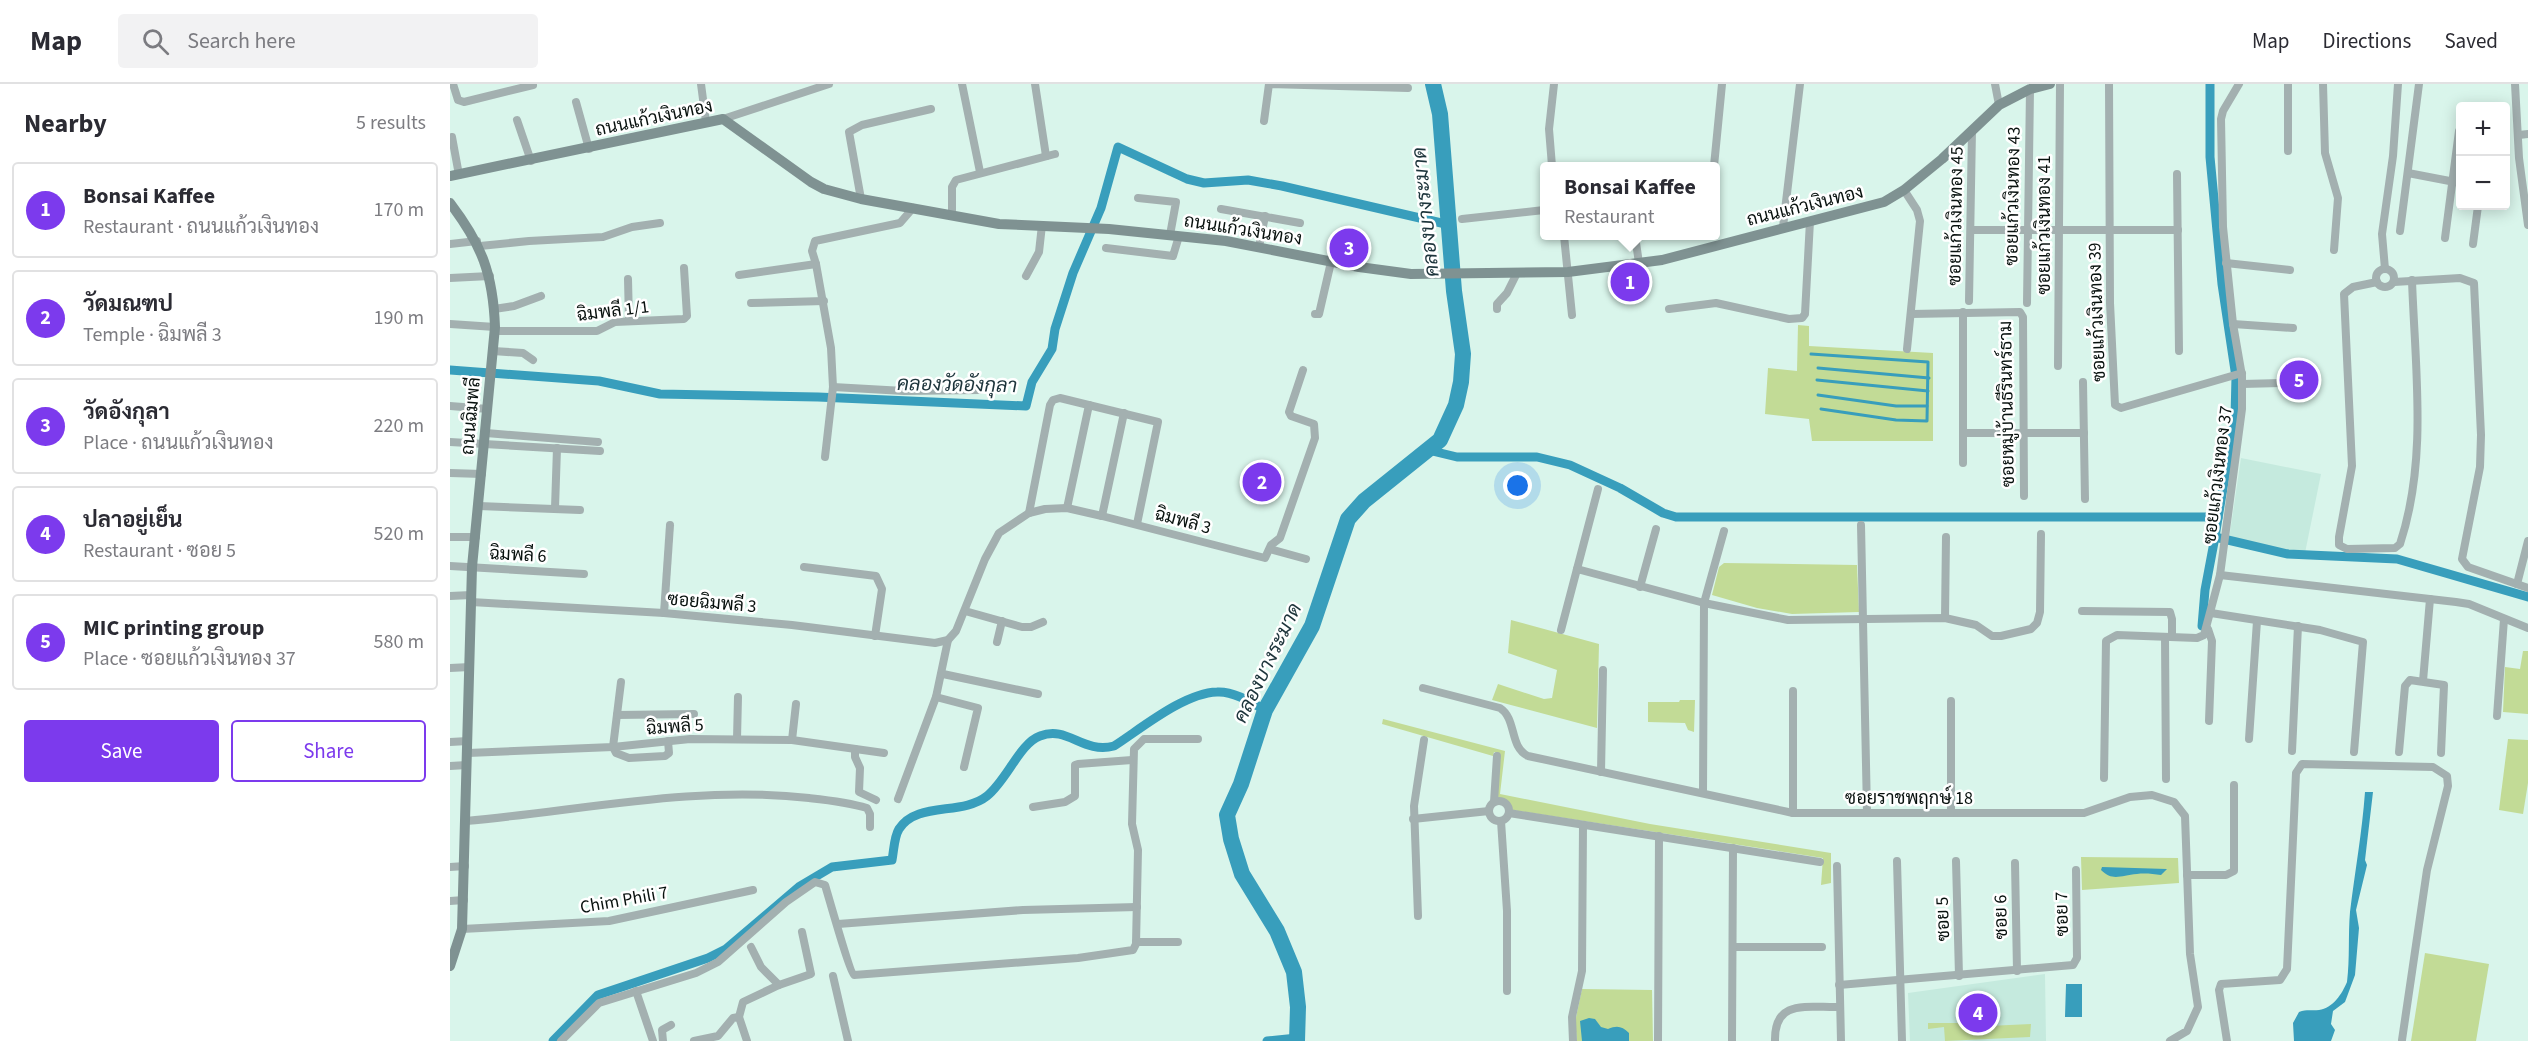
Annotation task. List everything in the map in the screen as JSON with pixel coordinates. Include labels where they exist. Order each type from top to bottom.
[{"type":"street","points":[[453,84],[458,100],[464,102],[533,85]]},
{"type":"street","points":[[700,84],[706,122]]},
{"type":"street","points":[[723,119],[829,84]]},
{"type":"street","points":[[962,84],[980,172]]},
{"type":"street","points":[[952,214],[953,182],[980,172],[1050,155],[1035,84]]},
{"type":"street","points":[[1264,121],[1269,84],[1408,88]]},
{"type":"street","points":[[1552,162],[1549,129],[1554,84]]},
{"type":"street","points":[[1714,162],[1722,84]]},
{"type":"street","points":[[1783,226],[1800,84]]},
{"type":"street","points":[[1995,84],[1999,105]]},
{"type":"street","name":"ถนนแก้วเงินทอง","points":[[454,176],[723,119],[824,189],[861,199],[999,224],[1096,228],[1174,236],[1259,247],[1331,262],[1411,274],[1568,272],[1639,263],[1698,252],[1783,226],[1864,210],[1904,190],[1999,105],[2030,89],[2050,84]]},
{"type":"street","name":"ซอยแก้วเงินทอง 41","points":[[2058,366],[2060,84]]},
{"type":"street","name":"ซอยแก้วเงินทอง 39","points":[[2109,84],[2112,364],[2116,407],[2121,408],[2241,373]]},
{"type":"street","name":"ซอยแก้วเงินทอง 37","points":[[2209,721],[2212,641],[2208,629],[2220,575],[2241,420],[2241,373],[2233,324],[2223,227],[2221,119],[2223,111],[2239,84]]},
{"type":"street","points":[[2288,84],[2288,151]]},
{"type":"street","points":[[2323,84],[2325,153],[2338,198],[2334,250]]},
{"type":"street","points":[[2385,268],[2382,234],[2393,156],[2398,84]]},
{"type":"street","points":[[2400,231],[2419,84]]},
{"type":"street","points":[[2515,84],[2519,158],[2528,225]]},
{"type":"street","name":"ซอยแก้วเงินทอง 43","points":[[2027,303],[2030,89]]},
{"type":"street","points":[[576,102],[589,149]]},
{"type":"street","points":[[861,199],[849,132],[862,125],[931,109]]},
{"type":"street","points":[[517,120],[531,161]]},
{"type":"street","name":"ซอยแก้วเงินทอง 45","points":[[1969,301],[1972,130]]},
{"type":"street","points":[[2519,135],[2528,134]]},
{"type":"street","points":[[452,137],[454,176]]},
{"type":"street","points":[[2408,173],[2456,182],[2445,238]]},
{"type":"street","points":[[2177,174],[2179,351]]},
{"type":"street","points":[[1904,190],[1917,210],[1920,221],[1907,349]]},
{"type":"street","points":[[1106,248],[1173,256],[1176,202],[1138,198]]},
{"type":"street","name":"ถนนฉิมพลี","points":[[450,202],[478,244],[490,276],[495,329],[472,567],[462,929],[450,966]]},
{"type":"street","points":[[825,457],[832,394],[831,348],[824,301],[812,251],[815,241],[900,223],[908,217],[913,208]]},
{"type":"street","points":[[1221,209],[1300,223]]},
{"type":"street","points":[[2473,244],[2477,210]]},
{"type":"street","points":[[1462,219],[1540,211]]},
{"type":"street","points":[[1259,247],[1265,216]]},
{"type":"street","points":[[1669,309],[1716,303],[1789,319],[1802,318],[1805,314],[1810,221]]},
{"type":"street","points":[[450,244],[603,237],[632,227],[660,223]]},
{"type":"street","points":[[1026,276],[1039,252],[1042,225]]},
{"type":"street","points":[[1971,230],[2178,231]]},
{"type":"street","points":[[1564,240],[1572,315]]},
{"type":"street","points":[[1636,240],[1639,263]]},
{"type":"street","points":[[1316,314],[1319,314],[1331,262]]},
{"type":"street","points":[[2226,263],[2290,270]]},
{"type":"street","points":[[739,275],[816,264]]},
{"type":"street","name":"ฉิมพลี 1/1","points":[[450,324],[495,329],[597,331],[615,322],[674,320],[686,317],[684,268]]},
{"type":"street","points":[[2385,268],[2393,273],[2394,282]]},
{"type":"street","points":[[2377,282],[2377,273],[2385,268]]},
{"type":"street","points":[[1497,309],[1497,304],[1507,293],[1517,273]]},
{"type":"street","points":[[450,278],[490,276]]},
{"type":"street","points":[[2412,280],[2418,426],[2412,502],[2400,544],[2395,548],[2347,549],[2339,545],[2352,466],[2344,294],[2353,287],[2377,282],[2384,287],[2394,282],[2412,280],[2460,278],[2474,283],[2481,435],[2480,467],[2462,559],[2468,567],[2528,588]]},
{"type":"street","points":[[628,279],[629,321]]},
{"type":"street","points":[[494,309],[514,306],[541,296]]},
{"type":"street","points":[[751,303],[824,301]]},
{"type":"street","name":"ซอยหมู่บ้านธีรินทร์ธาม","points":[[1911,314],[2014,310],[2020,312],[2023,317],[2024,496]]},
{"type":"street","points":[[1963,312],[1963,463]]},
{"type":"street","points":[[2233,324],[2292,328]]},
{"type":"street","points":[[493,351],[514,351],[533,360]]},
{"type":"street","points":[[1303,370],[1289,412],[1291,416],[1314,424],[1315,438],[1280,538],[1270,549],[1306,559]]},
{"type":"street","points":[[2083,382],[2085,499]]},
{"type":"street","points":[[2242,384],[2281,383]]},
{"type":"street","points":[[832,394],[979,390]]},
{"type":"street","points":[[1029,513],[1050,405],[1053,400],[1060,398],[1158,422],[1137,524]]},
{"type":"street","points":[[1067,508],[1089,405]]},
{"type":"street","points":[[450,406],[488,409]]},
{"type":"street","points":[[1102,516],[1124,413]]},
{"type":"street","points":[[1963,434],[2084,433]]},
{"type":"street","points":[[450,442],[485,438],[598,442]]},
{"type":"street","points":[[485,438],[557,448],[600,451]]},
{"type":"street","points":[[555,508],[557,448]]},
{"type":"street","points":[[450,473],[482,474]]},
{"type":"street","points":[[1562,630],[1598,489]]},
{"type":"street","points":[[479,506],[580,510]]},
{"type":"street","name":"ฉิมพลี 3","points":[[948,640],[956,631],[985,559],[999,533],[1029,513],[1045,509],[1067,508],[1137,524],[1261,558],[1267,557],[1270,549]]},
{"type":"street","points":[[664,614],[670,525]]},
{"type":"street","points":[[1861,525],[1867,812]]},
{"type":"street","points":[[1640,587],[1656,530]]},
{"type":"street","points":[[1703,793],[1704,603],[1724,531]]},
{"type":"street","points":[[1577,569],[1704,603],[1788,620],[1945,618],[1976,625],[1992,636],[2031,629],[2037,623],[2040,612],[2041,534]]},
{"type":"street","points":[[450,537],[476,537]]},
{"type":"street","points":[[1945,618],[1946,537]]},
{"type":"street","points":[[2517,584],[2528,541]]},
{"type":"street","name":"ฉิมพลี 6","points":[[450,566],[584,574]]},
{"type":"street","points":[[804,567],[876,576],[882,589],[875,636]]},
{"type":"street","points":[[2220,575],[2469,604],[2528,628]]},
{"type":"street","name":"ซอยฉิมพลี 3","points":[[450,596],[664,614],[924,643],[948,640]]},
{"type":"street","points":[[2423,681],[2430,599]]},
{"type":"street","points":[[965,611],[1027,628],[1043,622]]},
{"type":"street","points":[[2082,611],[2169,612],[2172,619],[2168,637],[2166,779]]},
{"type":"street","points":[[2211,613],[2298,626],[2363,642],[2354,752]]},
{"type":"street","points":[[2497,716],[2505,619]]},
{"type":"street","points":[[997,642],[1002,621]]},
{"type":"street","points":[[2249,739],[2257,621]]},
{"type":"street","points":[[2292,751],[2298,626]]},
{"type":"street","points":[[2104,778],[2106,641],[2117,635],[2197,638],[2204,635],[2208,629]]},
{"type":"street","points":[[898,799],[936,697],[943,674],[948,640]]},
{"type":"street","points":[[450,668],[470,667]]},
{"type":"street","points":[[1601,772],[1603,670]]},
{"type":"street","points":[[943,674],[1038,694]]},
{"type":"street","points":[[2399,752],[2405,686],[2410,680],[2443,683],[2445,688],[2441,753]]},
{"type":"street","points":[[621,682],[613,747],[621,757],[658,757],[669,753],[668,741]]},
{"type":"street","name":"ซอยราชพฤกษ์ 18","points":[[1423,688],[1500,708],[1508,716],[1517,746],[1528,756],[1793,813],[2084,813],[2138,795],[2165,798],[2174,802],[2185,816],[2190,954],[2198,1007],[2187,1031],[2170,1041]]},
{"type":"street","points":[[1793,691],[1793,813]]},
{"type":"street","points":[[737,739],[738,697]]},
{"type":"street","points":[[936,697],[978,708],[964,766]]},
{"type":"street","points":[[1951,701],[1951,813]]},
{"type":"street","points":[[792,740],[796,704]]},
{"type":"street","points":[[617,715],[694,714]]},
{"type":"street","name":"ฉิมพลี 5","points":[[468,753],[737,739],[792,740],[884,753]]},
{"type":"street","points":[[561,1041],[599,1003],[696,973],[718,962],[786,902],[815,882],[825,885],[849,969],[854,975],[1078,958],[1133,950],[1136,942],[1138,850],[1132,830],[1134,749],[1144,739],[1198,739]]},
{"type":"street","points":[[1418,916],[1413,819],[1424,740]]},
{"type":"street","points":[[450,742],[468,741]]},
{"type":"street","points":[[855,748],[855,757],[860,768],[859,792],[876,800]]},
{"type":"street","points":[[1489,811],[1494,802],[1497,756]]},
{"type":"street","points":[[1033,807],[1065,802],[1075,796],[1076,765],[1132,760]]},
{"type":"street","points":[[2228,1041],[2219,990],[2221,984],[2280,980],[2287,969],[2296,772],[2302,764],[2433,767],[2447,776],[2448,786],[2427,870],[2400,1041]]},
{"type":"street","points":[[450,766],[467,765]]},
{"type":"street","points":[[2187,875],[2226,875],[2234,871],[2234,785]]},
{"type":"street","points":[[466,821],[667,798],[734,794],[777,795],[867,808],[870,826]]},
{"type":"street","points":[[1494,802],[1505,803],[1509,813]]},
{"type":"street","points":[[1413,819],[1489,811]]},
{"type":"street","points":[[1489,811],[1492,818],[1501,821]]},
{"type":"street","points":[[1507,991],[1507,911],[1501,821],[1509,813]]},
{"type":"street","points":[[1509,813],[1820,862]]},
{"type":"street","points":[[1573,1041],[1572,1017],[1582,971],[1583,825]]},
{"type":"street","points":[[1658,1041],[1659,836]]},
{"type":"street","points":[[1732,1041],[1733,848]]},
{"type":"street","points":[[1897,861],[1902,1041]]},
{"type":"street","name":"ซอย 5","points":[[1956,861],[1959,976]]},
{"type":"street","name":"ซอย 6","points":[[2016,863],[2017,971]]},
{"type":"street","points":[[450,867],[465,866]]},
{"type":"street","points":[[1837,866],[1841,1041]]},
{"type":"street","name":"ซอย 7","points":[[2017,971],[2073,965],[2077,958],[2076,870]]},
{"type":"street","name":"Chim Phili 7","points":[[462,929],[609,921],[753,890]]},
{"type":"street","points":[[450,901],[464,900]]},
{"type":"street","points":[[838,924],[1023,910],[1137,907]]},
{"type":"street","points":[[747,1041],[739,1017],[744,1002],[778,985],[811,974],[802,932]]},
{"type":"street","points":[[1136,942],[1178,942]]},
{"type":"street","points":[[751,947],[761,967],[778,985]]},
{"type":"street","points":[[1732,947],[1822,947]]},
{"type":"street","points":[[1839,985],[2017,971]]},
{"type":"street","points":[[833,976],[848,1041]]},
{"type":"street","points":[[636,992],[653,1041]]},
{"type":"street","points":[[1775,1041],[1775,1027],[1782,1013],[1794,1008],[1840,1007]]},
{"type":"street","points":[[694,1041],[718,1036],[734,1018],[739,1017]]},
{"type":"street","points":[[663,1041],[662,1030],[671,1025]]},
{"type":"shaded area","points":[[2241,458],[2321,474],[2305,553],[2229,539]]},
{"type":"shaded area","points":[[2045,974],[2046,1041],[1910,1041],[1908,993]]},
{"type":"green space","points":[[1798,325],[1809,326],[1809,346],[1933,353],[1933,441],[1812,441],[1809,419],[1765,414],[1768,368],[1797,371]]},
{"type":"green space","points":[[1724,563],[1857,565],[1859,612],[1792,614],[1757,608],[1712,595],[1719,567]]},
{"type":"green space","points":[[1511,620],[1599,644],[1597,728],[1492,700],[1498,684],[1544,699],[1552,698],[1557,670],[1508,653]]},
{"type":"green space","points":[[2523,651],[2528,651],[2528,714],[2503,712],[2505,667],[2520,669]]},
{"type":"green space","points":[[1680,700],[1695,700],[1694,732],[1688,730],[1685,723],[1648,722],[1648,702],[1679,702]]},
{"type":"green space","points":[[1383,719],[1505,751],[1500,794],[1650,824],[1831,853],[1831,883],[1821,885],[1823,858],[1512,810],[1508,803],[1495,795],[1500,754],[1494,752],[1493,756],[1382,724]]},
{"type":"green space","points":[[2508,739],[2528,740],[2528,783],[2523,814],[2499,810]]},
{"type":"green space","points":[[2081,857],[2178,858],[2179,883],[2082,890]]},
{"type":"green space","points":[[2425,953],[2489,964],[2476,1041],[2411,1041]]},
{"type":"green space","points":[[1582,989],[1652,990],[1653,1041],[1577,1041],[1575,1022]]},
{"type":"green space","points":[[1928,1023],[1987,1023],[1988,1026],[2031,1024],[2030,1037],[1945,1041],[1944,1027],[1928,1029]]},
{"type":"water","points":[[2365,792],[2373,792],[2365,860],[2367,865],[2356,910],[2359,928],[2355,975],[2345,1002],[2333,1011],[2331,1024],[2335,1030],[2331,1041],[2294,1041],[2293,1023],[2299,1012],[2324,1009],[2329,1006],[2340,996],[2347,982],[2350,912]]},
{"type":"water","points":[[2102,867],[2167,869],[2161,875],[2113,877],[2105,874],[2101,870]]},
{"type":"water","points":[[2066,984],[2082,984],[2082,1017],[2065,1017]]},
{"type":"water","points":[[1595,1019],[1601,1027],[1624,1029],[1629,1033],[1629,1041],[1582,1041],[1580,1021]]},
{"type":"waterway","name":"คลองบางระมาด","points":[[1297,1041],[1298,1007],[1294,972],[1277,931],[1242,874],[1231,839],[1227,815],[1241,784],[1265,710],[1312,626],[1348,519],[1364,501],[1440,440],[1456,405],[1461,382],[1463,354],[1454,291],[1440,114],[1433,84]]},
{"type":"waterway","points":[[2210,84],[2210,157],[2222,284],[2236,377],[2235,417],[2218,518]]},
{"type":"waterway","name":"คลองวัดอังกุลา","points":[[450,370],[599,381],[660,394],[818,397],[1026,406],[1032,382],[1052,349],[1055,329],[1073,273],[1101,208],[1118,147],[1187,179],[1204,183],[1248,180],[1450,225]]},
{"type":"waterway","points":[[1811,354],[1928,362],[1927,421],[1896,420],[1821,409]]},
{"type":"waterway","points":[[1818,368],[1929,378]]},
{"type":"waterway","points":[[1817,380],[1928,391]]},
{"type":"waterway","points":[[1818,395],[1896,406],[1927,406]]},
{"type":"waterway","points":[[1428,450],[1457,457],[1537,457],[1570,465],[1620,488],[1663,513],[1676,517],[2214,517],[2218,518],[2215,537],[2288,554],[2397,559],[2528,597]]},
{"type":"waterway","points":[[2202,626],[2205,590],[2215,537]]},
{"type":"waterway","points":[[553,1041],[598,995],[708,958],[726,949],[800,886],[832,867],[892,860],[897,832],[907,820],[928,812],[965,806],[987,796],[1001,781],[1026,746],[1040,736],[1059,734],[1093,746],[1114,746],[1177,705],[1191,698],[1217,692],[1236,695],[1265,710]]},
{"type":"waterway","points":[[1267,1041],[1297,1038]]},
{"type":"place","name":"วัดอังกุลา","points":[[1349,248]]},
{"type":"place","name":"Bonsai Kaffee","points":[[1630,282]]},
{"type":"place","name":"MIC printing group","points":[[2299,380]]},
{"type":"place","name":"วัดมณฑป","points":[[1262,482]]},
{"type":"place","name":"ปลาอยู่เย็น","points":[[1978,1013]]}]
